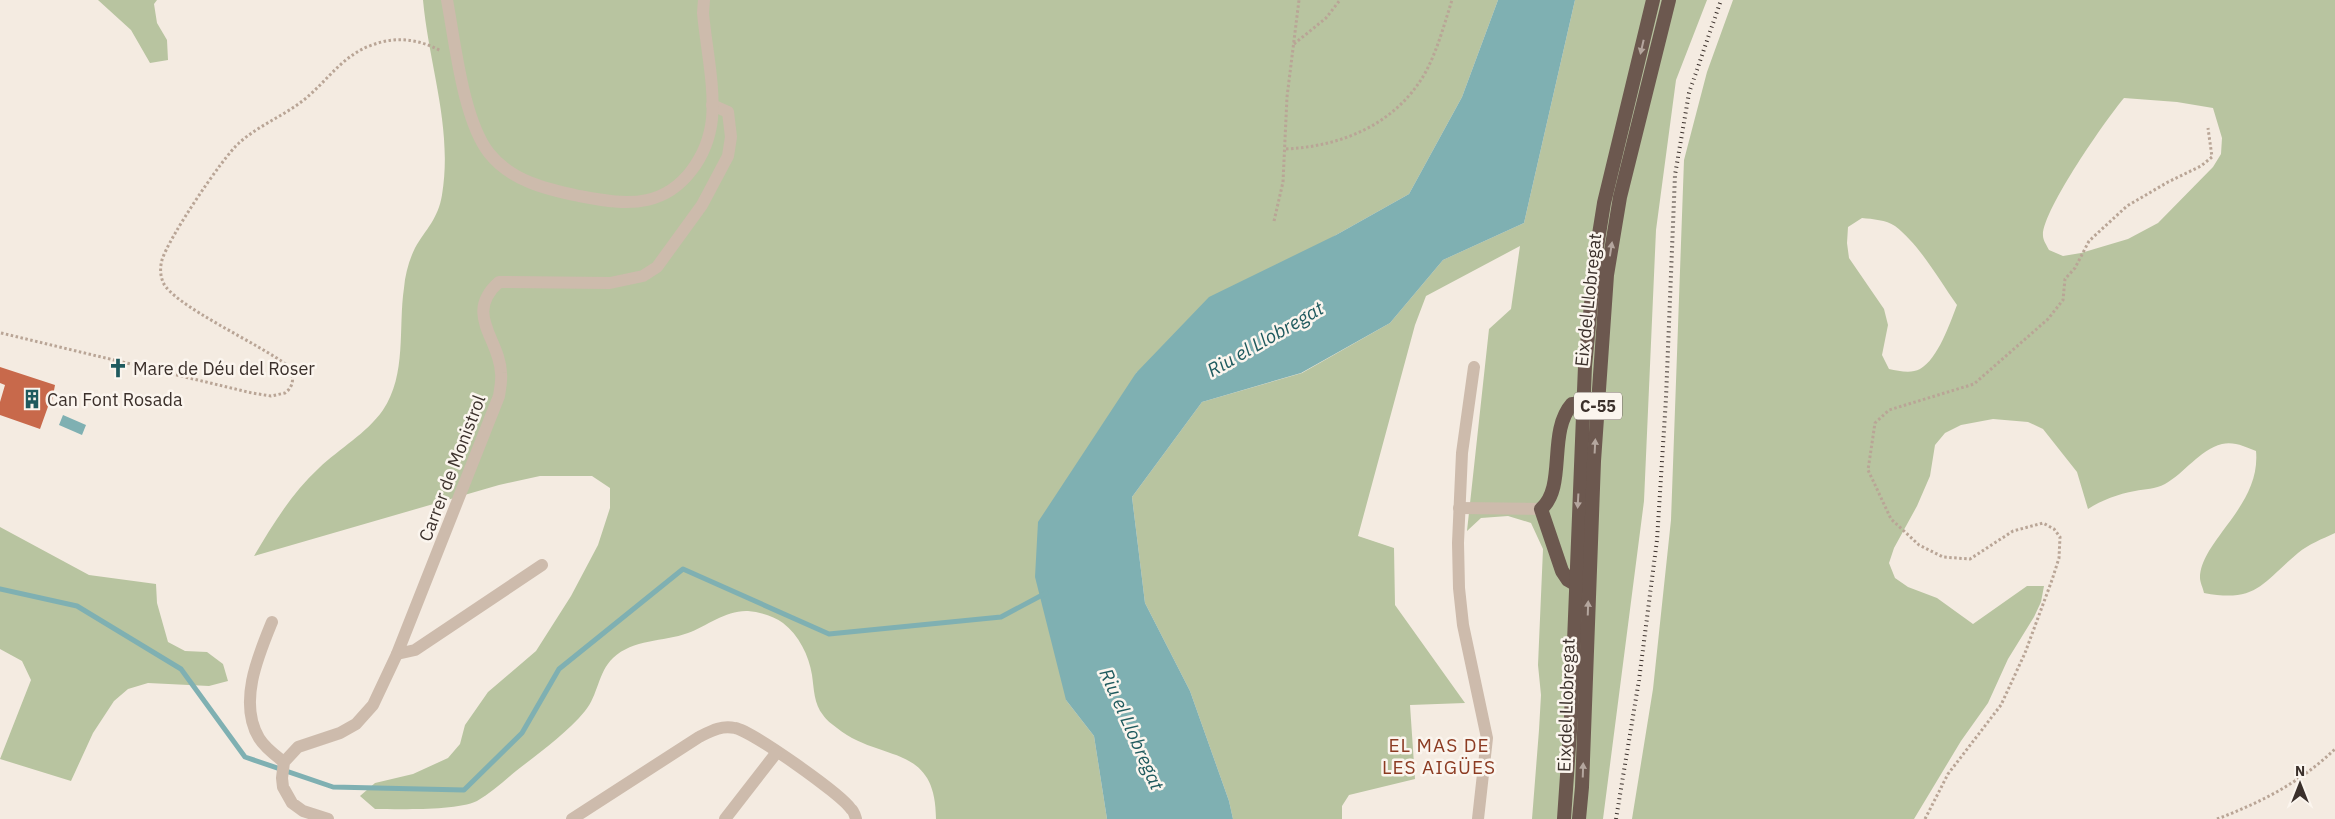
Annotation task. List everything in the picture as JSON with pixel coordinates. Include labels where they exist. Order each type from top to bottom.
[{"type":"highway","name":"Eix del Llobregat","points":[[1564,819],[1571,717],[1583,404],[1589,318],[1603,211],[1653,0]]},
{"type":"highway","name":"Eix del Llobregat","points":[[1579,819],[1582,786],[1594,461],[1607,275],[1620,197],[1669,0]]},
{"type":"highway","points":[[1575,584],[1568,580],[1562,572],[1541,509],[1550,497],[1558,433],[1566,410],[1572,404],[1583,404]]},
{"type":"street","points":[[447,0],[472,120],[483,144],[497,162],[512,174],[536,185],[590,198],[637,202],[656,198],[672,189],[689,174],[701,154],[709,130],[712,105],[703,13],[704,0]]},
{"type":"street","name":"Carrer de Monistrol","points":[[284,762],[298,747],[340,733],[360,721],[373,705],[397,654],[499,396],[501,372],[483,315],[486,296],[499,282],[610,283],[643,276],[657,267],[702,205],[728,156],[731,137],[728,112],[712,105]]},
{"type":"street","points":[[1474,367],[1462,453],[1458,543],[1460,598],[1471,669],[1487,738],[1478,819]]},
{"type":"street","points":[[1459,508],[1541,509]]},
{"type":"street","points":[[397,654],[415,650],[542,565]]},
{"type":"street","points":[[272,622],[254,672],[251,710],[254,726],[260,739],[284,762],[283,787],[292,803],[303,811],[328,819]]},
{"type":"street","points":[[572,819],[714,729],[725,726],[737,728],[751,734],[777,752],[846,804],[856,819]]},
{"type":"street","points":[[725,819],[777,752]]},
{"type":"path","points":[[1274,221],[1282,192],[1286,149],[1287,97],[1299,0]]},
{"type":"path","points":[[1294,44],[1326,18],[1340,0]]},
{"type":"path","points":[[1286,149],[1323,146],[1354,136],[1385,116],[1402,102],[1424,74],[1452,0]]},
{"type":"path","points":[[2,333],[252,392],[271,396],[285,393],[293,382],[288,366],[182,302],[166,288],[160,269],[161,261],[169,243],[218,169],[237,144],[304,100],[352,55],[372,45],[402,39],[433,46],[459,62]]},
{"type":"path","points":[[1925,819],[1948,774],[2001,705],[2025,653],[2052,580],[2059,558],[2060,537],[2054,529],[2043,524],[2013,531],[1970,559],[1943,557],[1919,545],[1891,519],[1868,470],[1876,423],[1889,410],[1974,384],[1981,378],[2048,318],[2063,300],[2065,279],[2075,268],[2089,241],[2127,206],[2168,182],[2201,166],[2212,157],[2208,128]]},
{"type":"path","points":[[2217,819],[2284,788],[2314,769],[2335,749]]},
{"type":"green space","points":[[98,0],[157,0],[154,4],[157,23],[167,40],[168,60],[150,63],[131,30]]},
{"type":"green space","points":[[423,0],[1498,0],[1462,97],[1409,194],[1336,235],[1136,373],[1066,700],[1094,736],[1107,819],[936,819],[934,794],[927,777],[916,766],[903,758],[854,739],[827,720],[818,706],[808,661],[802,646],[794,634],[789,628],[767,615],[748,611],[732,613],[688,633],[639,644],[621,652],[613,658],[604,670],[593,698],[578,719],[552,743],[477,801],[442,808],[375,809],[360,796],[375,783],[413,774],[448,758],[460,744],[465,725],[488,692],[536,651],[571,596],[598,545],[610,508],[610,488],[592,476],[540,476],[499,485],[254,556],[300,488],[319,468],[361,434],[376,419],[391,396],[396,381],[399,366],[402,303],[406,273],[415,248],[438,211],[445,170],[445,146],[439,97]]},
{"type":"green space","points":[[1575,0],[1707,0],[1676,80],[1656,230],[1644,501],[1603,819],[1532,819],[1541,695],[1538,665],[1543,549],[1531,523],[1508,516],[1481,518],[1467,531],[1489,329],[1511,309],[1520,246],[1426,296],[1415,325],[1358,536],[1394,548],[1395,605],[1465,703],[1410,705],[1415,779],[1349,795],[1342,806],[1342,819],[1233,819],[1229,801],[1190,691],[1145,603],[1132,497],[1202,402],[1302,373],[1390,323],[1443,260],[1524,223]]},
{"type":"green space","points":[[1733,0],[2335,0],[2335,533],[2302,550],[2266,581],[2248,593],[2222,595],[2204,593],[2200,581],[2202,565],[2247,494],[2254,474],[2256,451],[2235,444],[2222,444],[2206,451],[2165,484],[2116,496],[2088,509],[2077,472],[2043,429],[2028,422],[1993,419],[1961,425],[1945,433],[1935,445],[1930,476],[1917,506],[1894,548],[1889,563],[1895,578],[1908,587],[1937,598],[1973,624],[2027,586],[2044,586],[2041,602],[2034,617],[2008,659],[1988,703],[1961,741],[1914,819],[1632,819],[1653,689],[1671,520],[1684,160],[1707,72]],"holes":[[[2124,98],[2177,102],[2213,108],[2222,138],[2221,154],[2213,167],[2158,223],[2128,239],[2081,253],[2063,256],[2049,250],[2043,236],[2045,224],[2052,207],[2090,144]],[[1862,218],[1888,222],[1904,234],[1929,263],[1957,305],[1938,349],[1926,364],[1916,371],[1905,372],[1889,369],[1882,355],[1888,325],[1884,309],[1849,258],[1847,243],[1848,227]]]},
{"type":"green space","points":[[0,527],[89,575],[156,584],[157,603],[168,642],[185,651],[207,652],[223,664],[228,681],[209,686],[148,683],[128,689],[114,701],[93,733],[71,781],[0,759],[31,680],[22,661],[0,649]]},
{"type":"water","name":"Riu el Llobregat","points":[[1498,0],[1575,0],[1524,223],[1443,260],[1390,323],[1301,373],[1202,402],[1132,497],[1145,603],[1190,691],[1229,801],[1233,819],[1107,819],[1094,736],[1066,700],[1035,577],[1038,522],[1136,373],[1209,297],[1336,235],[1409,194],[1462,97]]},
{"type":"water","points":[[63,415],[86,425],[82,435],[59,425]]},
{"type":"building","name":"Can Font Rosada","points":[[0,367],[55,385],[52,401],[50,401],[40,429],[0,415],[0,402],[5,385],[0,383]]},
{"type":"waterway","points":[[0,589],[77,606],[181,669],[245,757],[333,787],[464,790],[522,733],[559,669],[683,569],[829,634],[1001,617],[1046,593]]},
{"type":"railway","points":[[1616,819],[1639,680],[1657,540],[1666,398],[1675,175],[1689,93],[1721,0]]},
{"type":"place","name":"Mare de Déu del Roser","points":[[118,368]]},
{"type":"place","name":"Can Font Rosada","points":[[32,399]]},
{"type":"district","name":"EL MAS DE LES AIGÜES","points":[[1439,756]]}]
